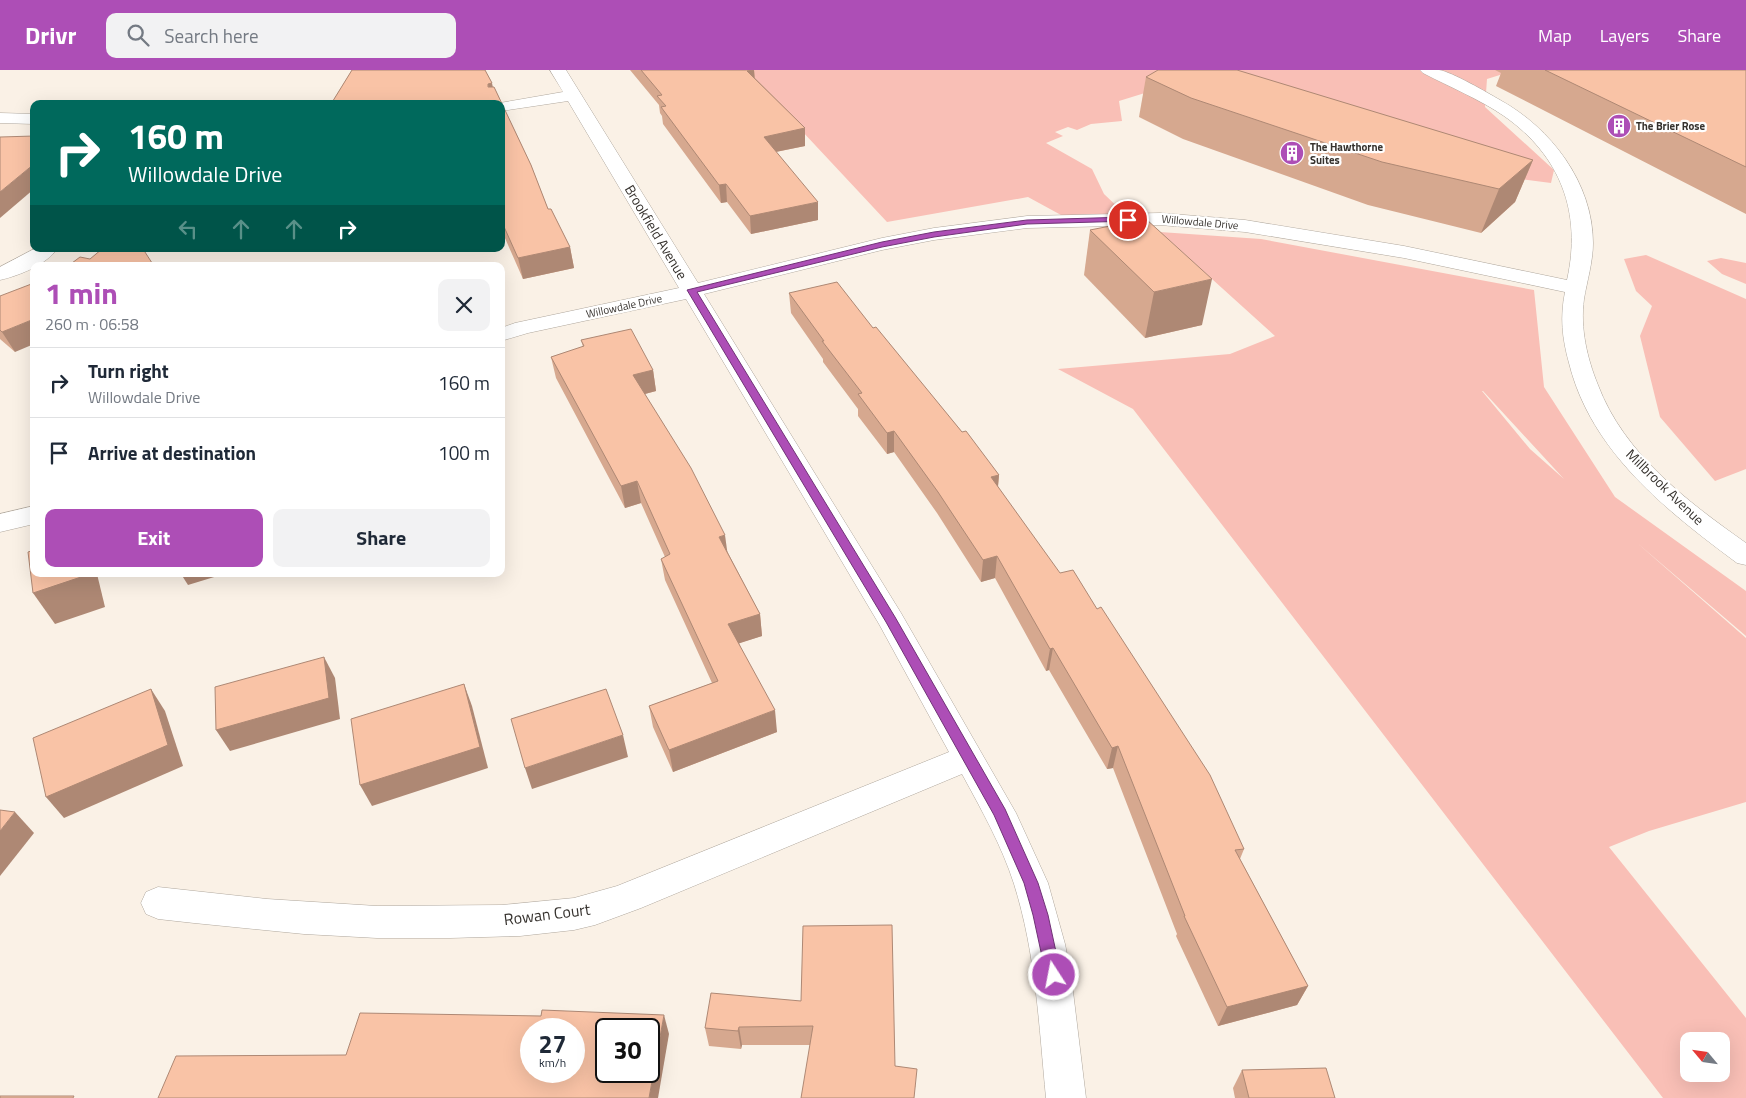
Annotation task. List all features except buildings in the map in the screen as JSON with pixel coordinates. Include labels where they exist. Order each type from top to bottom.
[{"type":"street","name":"Brookfield Avenue","points":[[558,70],[891,620],[1012,836],[1031,883],[1054,975],[1066,1098]]},
{"type":"street","name":"Millbrook Avenue","points":[[1435,71],[1509,112],[1534,132],[1561,163],[1577,202],[1583,243],[1575,288],[1572,333],[1586,386],[1612,432],[1644,471],[1702,525],[1746,556]]},
{"type":"street","points":[[505,105],[573,95]]},
{"type":"street","points":[[0,118],[30,119]]},
{"type":"street","name":"Willowdale Drive","points":[[505,334],[882,244],[1021,216],[1160,219],[1245,226],[1310,235],[1413,254],[1575,288]]},
{"type":"street","points":[[0,274],[30,261],[43,252]]},
{"type":"street","points":[[0,523],[30,516]]},
{"type":"street","name":"Rowan Court","points":[[158,903],[240,914],[357,922],[501,921],[589,911],[629,897],[968,758]]},
{"type":"shaded area","points":[[745,70],[1516,70],[1487,79],[1485,107],[1554,170],[1551,183],[1521,179],[1174,84],[1119,101],[1122,121],[1091,124],[1077,130],[1068,127],[1055,132],[1063,136],[1046,143],[1092,169],[1104,194],[1124,213],[1072,221],[1028,197],[887,222]]},
{"type":"shaded area","points":[[1160,232],[1261,239],[1534,290],[1544,387],[1615,497],[1746,591],[1746,636],[1636,542],[1746,638],[1746,802],[1649,831],[1609,847],[1746,1018],[1746,1098],[1663,1098],[1133,409],[1058,369],[1230,354],[1275,336]],"holes":[[[1483,391],[1564,479],[1530,449]]]},
{"type":"shaded area","points":[[1646,255],[1746,299],[1746,469],[1715,481],[1660,417],[1640,336],[1652,306],[1636,291],[1624,259]]},
{"type":"shaded area","points":[[1721,258],[1746,263],[1746,284],[1722,274],[1707,261]]},
{"type":"place","name":"The Brier Rose","points":[[1619,126]]},
{"type":"place","name":"The Hawthorne Suites","points":[[1292,153]]},
{"type":"route","points":[[1054,975],[1031,883],[1012,836],[1000,813],[891,620],[692,290],[882,244],[934,234],[1027,222],[1128,220]]}]
